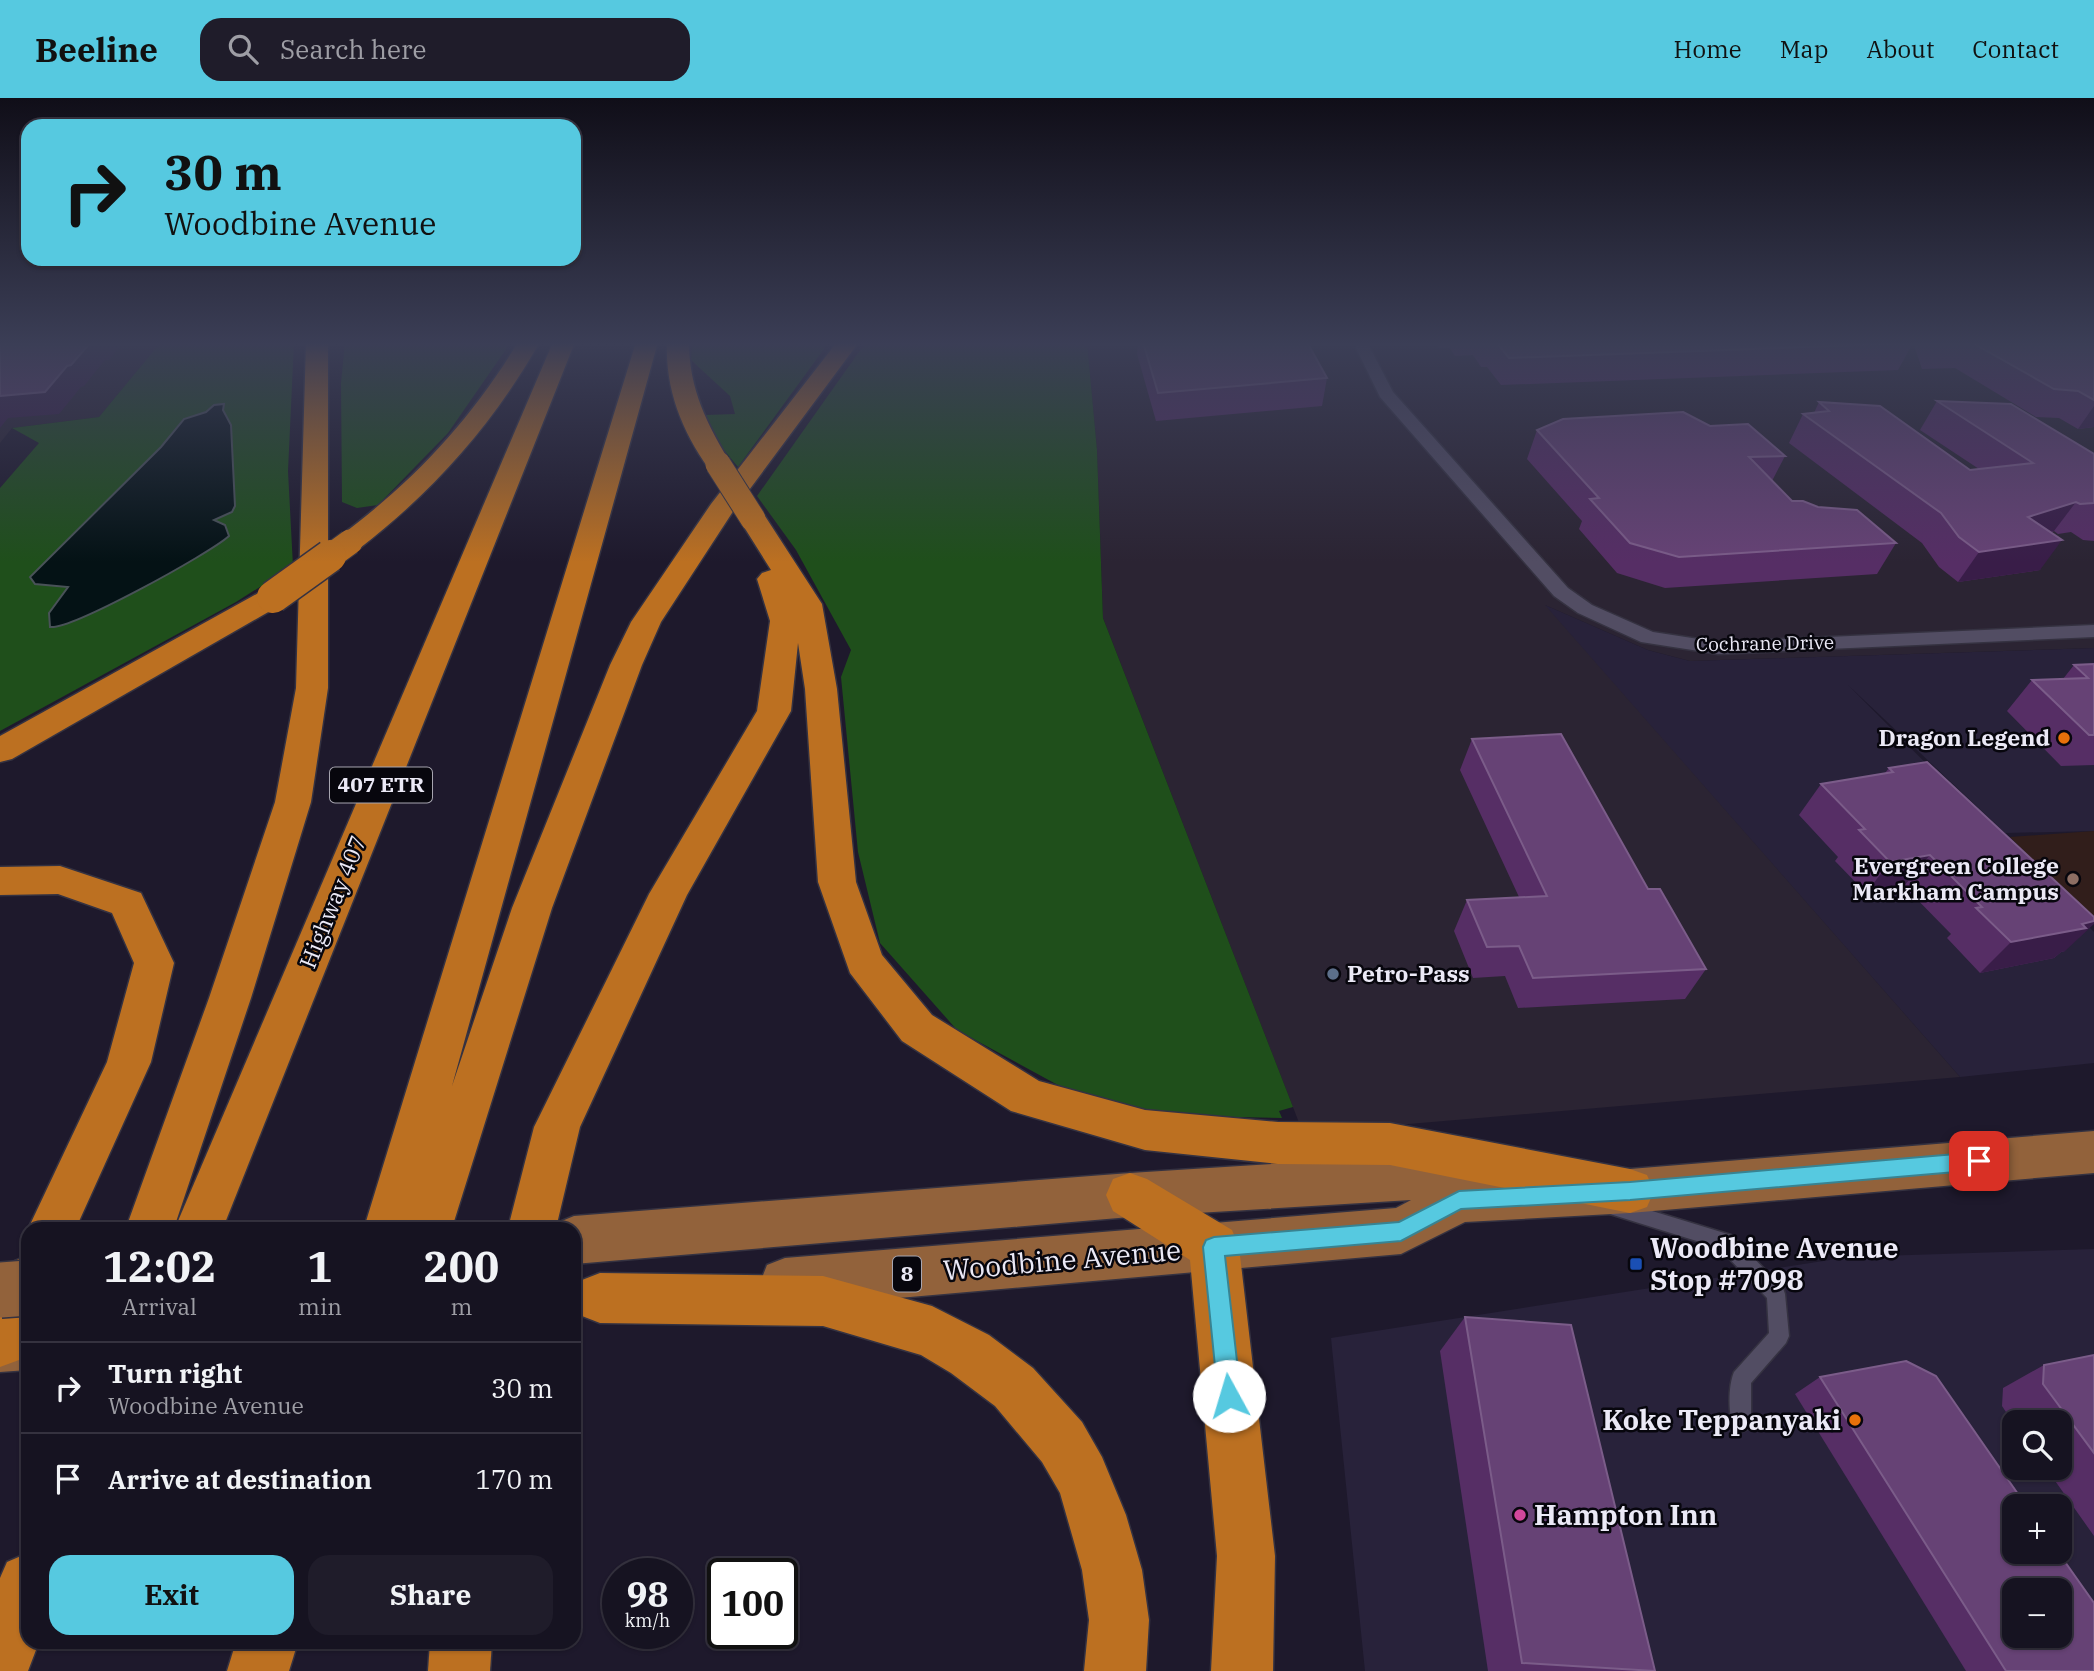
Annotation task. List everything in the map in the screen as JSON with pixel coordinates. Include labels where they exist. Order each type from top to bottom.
[{"type":"highway","points":[[152,1222],[230,998],[293,802],[312,688],[316,415]]},
{"type":"highway","points":[[0,751],[273,597],[393,511],[431,476],[481,415]]},
{"type":"highway","name":"Highway 407","points":[[201,1222],[534,415]]},
{"type":"highway","points":[[390,1222],[626,415]]},
{"type":"highway","points":[[691,415],[718,464],[807,604],[821,689],[837,882],[864,962],[917,1028],[1027,1097],[1145,1130],[1278,1143],[1390,1144],[1630,1191]]},
{"type":"highway","points":[[430,1222],[532,908],[626,665],[646,622],[722,510],[793,415]]},
{"type":"highway","points":[[533,1222],[557,1127],[668,894],[774,711],[785,621],[752,519]]},
{"type":"highway","points":[[0,881],[60,880],[127,903],[155,963],[129,1062],[55,1222]]},
{"type":"highway","points":[[1130,1195],[1214,1247],[1246,1556],[1242,1671]]},
{"type":"highway","points":[[0,1343],[21,1296]]},
{"type":"highway","points":[[587,1299],[823,1301],[932,1332],[970,1354],[1014,1387],[1062,1442],[1082,1477],[1097,1515],[1112,1570],[1119,1620],[1115,1671]]},
{"type":"highway","points":[[0,1664],[21,1603]]},
{"type":"highway","points":[[17,1671],[26,1649]]},
{"type":"highway","points":[[258,1671],[265,1649]]},
{"type":"highway","points":[[459,1671],[461,1649]]},
{"type":"main road","name":"Woodbine Avenue","points":[[587,1299],[1401,1231],[1459,1200],[1630,1191],[2094,1152]]},
{"type":"main road","name":"Woodbine Avenue","points":[[590,1239],[1130,1195],[1413,1177],[1459,1200]]},
{"type":"main road","points":[[0,1290],[21,1288]]},
{"type":"main road","points":[[0,1343],[21,1344]]},
{"type":"street","name":"Cochrane Drive","points":[[1405,415],[1562,592],[1585,609],[1648,638],[1718,648],[2094,631]]},
{"type":"lane","points":[[1572,1194],[1725,1241],[1776,1294],[1779,1336],[1741,1379],[1741,1422]]},
{"type":"shaded area","points":[[0,415],[100,415],[12,428],[0,443]]},
{"type":"shaded area","points":[[195,415],[226,415],[231,425],[235,506],[232,512],[214,520],[225,525],[229,536],[111,604],[63,625],[50,627],[49,613],[68,587],[35,584],[30,577],[161,447],[184,419]]},
{"type":"shaded area","points":[[1094,415],[2094,415],[2094,648],[1690,661],[1648,650],[1545,605],[1960,1077],[1303,1133],[1103,618]]},
{"type":"shaded area","points":[[1543,604],[1648,650],[1690,661],[2094,648],[2094,831],[2005,833],[1848,685],[2094,932],[2094,1063],[1960,1077]]},
{"type":"shaded area","name":"Evergreen College Markham Campus","points":[[2094,831],[2094,921],[2010,837]]},
{"type":"shaded area","points":[[2094,1249],[2094,1671],[1365,1671],[1331,1338],[1849,1257]]},
{"type":"green space","points":[[291,415],[288,471],[293,566],[236,602],[0,731],[0,488],[39,443],[12,428],[99,417]]},
{"type":"green space","points":[[341,415],[460,415],[448,433],[378,505],[357,508],[342,502]]},
{"type":"green space","points":[[706,415],[776,415],[738,467],[719,444]]},
{"type":"green space","points":[[814,415],[1094,415],[1103,618],[1293,1107],[1279,1111],[1282,1118],[1187,1116],[1089,1102],[957,1030],[880,943],[858,852],[841,677],[851,650],[796,550],[757,496]]},
{"type":"building","points":[[1690,415],[1710,426],[1748,424],[1785,456],[1749,457],[1792,501],[1803,501],[1818,507],[1857,510],[1896,543],[1679,557],[1630,543],[1590,499],[1599,498],[1537,430],[1563,419]]},
{"type":"building","points":[[1805,415],[1893,415],[1970,470],[2033,463],[1959,415],[2030,415],[2094,454],[2094,503],[2076,502],[2028,517],[2062,540],[1979,552],[1959,537],[1941,513]]},
{"type":"building","points":[[2094,664],[2094,735],[2089,735],[2032,680],[2088,678],[2074,665]]},
{"type":"building","points":[[1561,734],[1648,889],[1660,889],[1706,969],[1533,978],[1519,946],[1487,947],[1467,900],[1547,896],[1472,739]]},
{"type":"building","points":[[1927,762],[2094,917],[2094,921],[2082,924],[2086,928],[2011,942],[1976,908],[1982,907],[1930,855],[1890,862],[1859,830],[1865,829],[1821,784],[1893,772],[1889,768]]},
{"type":"building","points":[[1465,1317],[1571,1325],[1655,1671],[1522,1663]]},
{"type":"building","points":[[2094,1355],[2094,1453],[2072,1423],[2072,1410],[2062,1410],[2043,1384],[2044,1365]]},
{"type":"building","points":[[1906,1361],[1936,1376],[2002,1471],[2002,1480],[2008,1480],[2018,1494],[2002,1494],[2002,1564],[2066,1564],[2094,1603],[2094,1671],[2006,1671],[1820,1377]]},
{"type":"place","name":"Dragon Legend","points":[[2064,738]]},
{"type":"place","name":"Evergreen College Markham Campus","points":[[2073,879]]},
{"type":"place","name":"Petro-Pass","points":[[1333,974]]},
{"type":"place","name":"Woodbine Avenue Stop #7098","points":[[1636,1264]]},
{"type":"place","name":"Koke Teppanyaki","points":[[1855,1420]]},
{"type":"place","name":"Hampton Inn","points":[[1520,1515]]},
{"type":"route","points":[[1229,1396],[1214,1247],[1401,1231],[1459,1200],[1630,1191],[1979,1161]]}]
